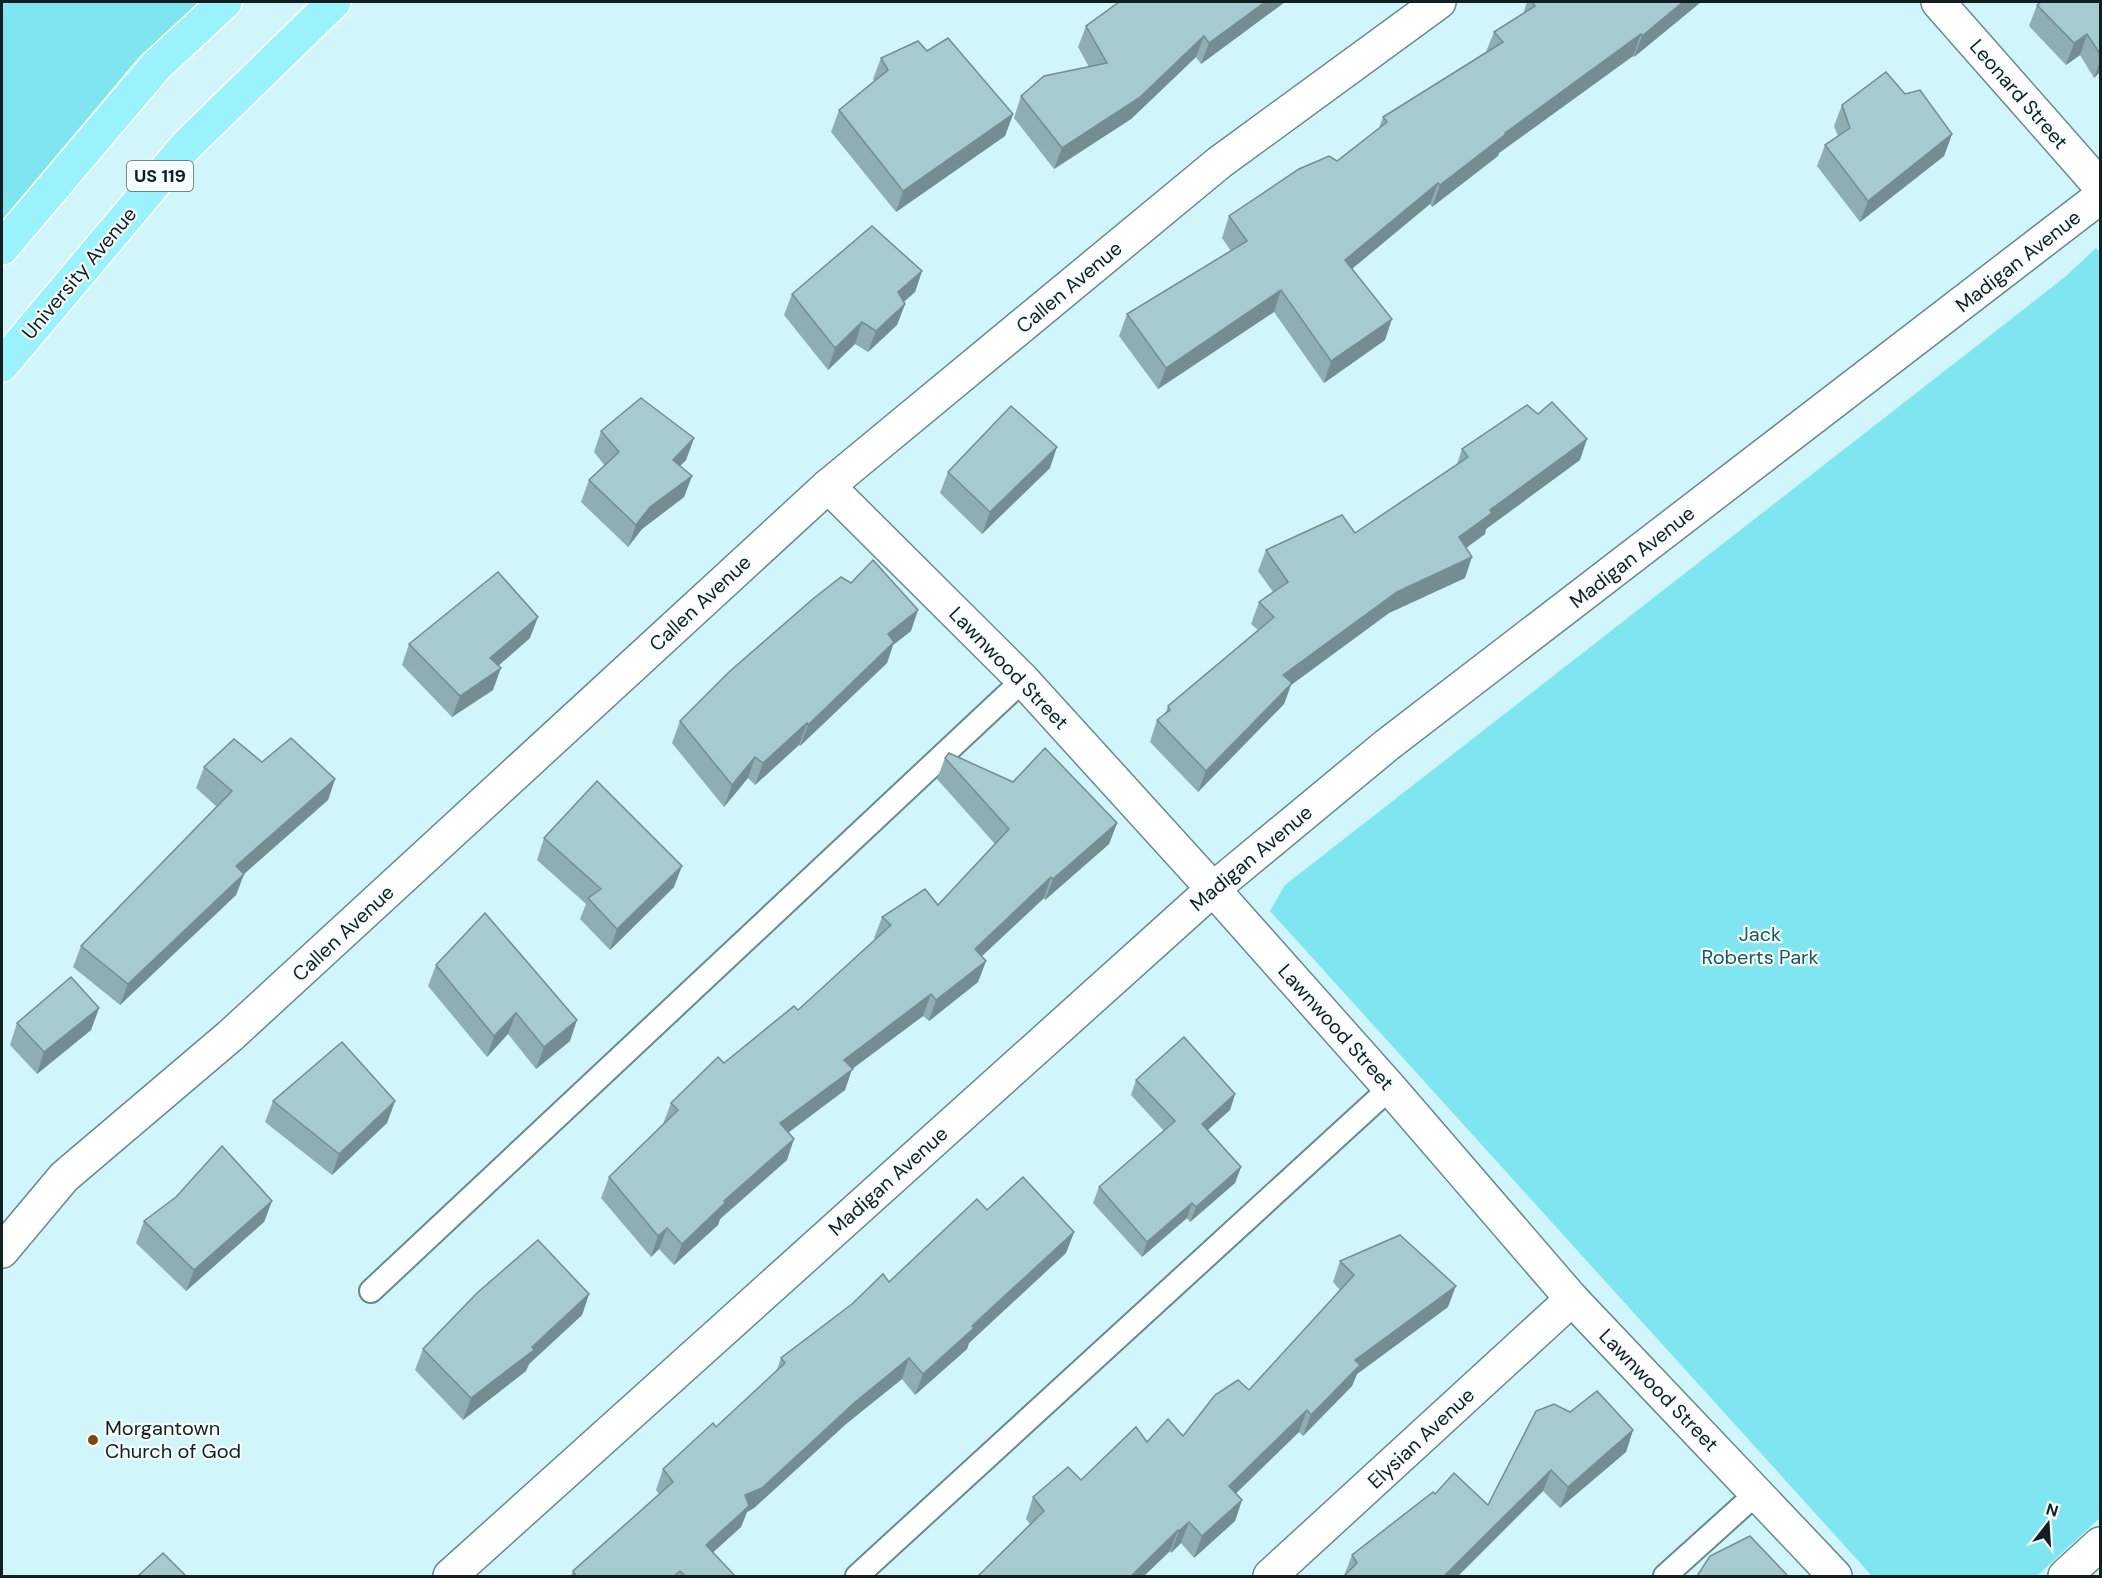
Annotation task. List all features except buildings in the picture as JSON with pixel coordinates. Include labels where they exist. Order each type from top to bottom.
[{"type":"main road","points":[[2,248],[156,66],[225,2]]},
{"type":"main road","name":"University Avenue","points":[[2,365],[186,146],[334,2]]},
{"type":"street","name":"Callen Avenue","points":[[2,1251],[64,1178],[230,1036],[828,486],[1220,162],[1438,2]]},
{"type":"street","name":"Leonard Street","points":[[1938,2],[2100,186]]},
{"type":"street","name":"Madigan Avenue","points":[[450,1576],[1213,889],[1387,745],[2100,197]]},
{"type":"street","name":"Lawnwood Street","points":[[828,486],[1023,680],[1390,1088],[1572,1299],[1835,1576]]},
{"type":"street","name":"Elysian Avenue","points":[[1270,1576],[1572,1299]]},
{"type":"street","points":[[2065,1576],[2100,1544]]},
{"type":"lane","points":[[371,1291],[1023,680]]},
{"type":"lane","points":[[857,1576],[1390,1088]]},
{"type":"lane","points":[[1665,1576],[1757,1493]]},
{"type":"green space","points":[[2,2],[208,2],[138,58],[2,220]]},
{"type":"green space","name":"Jack Roberts Park","points":[[2096,248],[2100,252],[2100,1518],[2037,1576],[1872,1576],[1270,911],[1285,885],[2065,277]]},
{"type":"place","name":"Morgantown Church of God","points":[[93,1440]]}]
